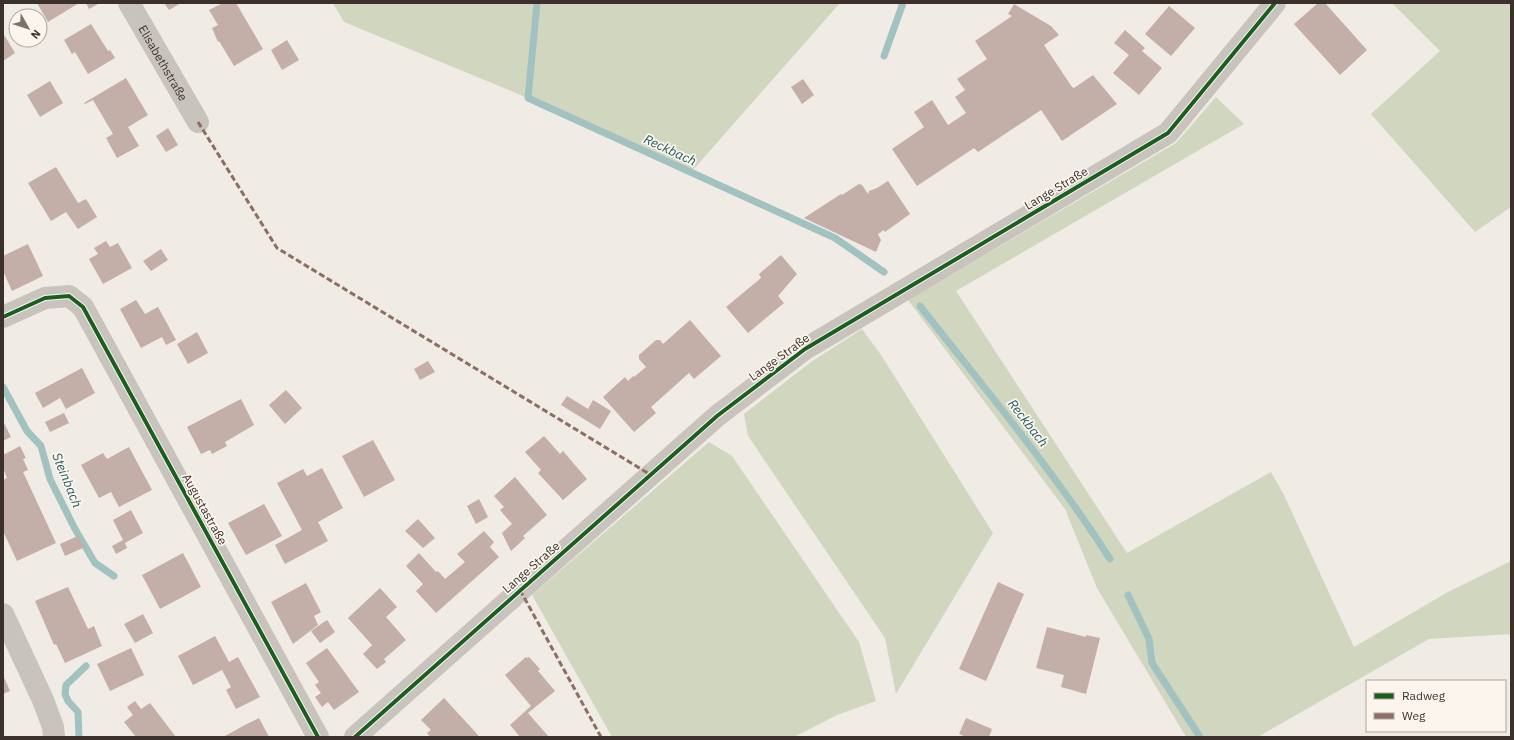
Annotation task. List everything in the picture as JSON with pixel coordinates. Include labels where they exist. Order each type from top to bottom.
[{"type":"street","name":"Elisabethstraße","points":[[129,3],[198,122]]},
{"type":"street","name":"Lange Straße","points":[[355,737],[717,416],[805,349],[1168,133],[1275,3]]},
{"type":"street","name":"Augustastraße","points":[[3,317],[45,298],[69,296],[83,307],[318,737]]},
{"type":"street","points":[[3,614],[42,700],[53,727],[54,737]]},
{"type":"green space","points":[[333,3],[840,3],[693,170],[528,98],[344,22]]},
{"type":"green space","points":[[1392,3],[1511,3],[1511,207],[1475,232],[1371,114],[1440,51]]},
{"type":"green space","points":[[1216,97],[1244,124],[956,291],[1127,553],[1271,472],[1283,493],[1354,647],[1448,592],[1511,561],[1511,634],[1429,639],[1258,737],[1186,737],[1097,588],[1065,509],[908,300],[1176,143]]},
{"type":"green space","points":[[862,329],[881,355],[993,533],[896,694],[885,638],[748,436],[744,414],[811,362]]},
{"type":"green space","points":[[709,442],[732,456],[859,642],[876,701],[837,715],[794,737],[612,737],[532,595]]},
{"type":"building","points":[[37,3],[79,3],[48,22],[48,8],[40,8]]},
{"type":"building","points":[[86,3],[100,3],[89,9]]},
{"type":"building","points":[[164,3],[181,3],[169,10]]},
{"type":"building","points":[[223,3],[236,3],[263,49],[234,66],[219,41],[218,42],[212,28],[218,25],[209,10]]},
{"type":"building","points":[[1318,3],[1325,3],[1367,50],[1340,75],[1294,24]]},
{"type":"building","points":[[1014,4],[1051,26],[1059,35],[1044,45],[1072,87],[1074,88],[1093,75],[1117,104],[1062,141],[1041,110],[978,152],[974,148],[917,186],[892,149],[924,127],[914,112],[932,100],[948,125],[966,113],[955,97],[965,90],[957,79],[987,59],[975,41],[1012,16],[1008,14]]},
{"type":"building","points":[[1169,6],[1195,28],[1171,56],[1145,34]]},
{"type":"building","points":[[91,24],[108,51],[110,50],[115,58],[88,74],[75,52],[72,54],[64,40]]},
{"type":"building","points":[[1125,30],[1145,48],[1142,51],[1162,68],[1139,95],[1113,73],[1129,55],[1114,43]]},
{"type":"building","points":[[3,33],[8,41],[8,48],[12,48],[15,53],[3,61]]},
{"type":"building","points":[[287,40],[299,60],[282,70],[271,50]]},
{"type":"building","points":[[126,78],[148,115],[128,127],[139,146],[117,158],[106,138],[113,134],[93,100],[85,104],[84,103]]},
{"type":"building","points":[[803,79],[814,95],[802,104],[791,87]]},
{"type":"building","points":[[50,81],[63,103],[40,117],[27,95]]},
{"type":"building","points":[[168,128],[178,145],[166,152],[156,136]]},
{"type":"building","points":[[56,167],[78,203],[86,199],[97,217],[78,229],[66,212],[51,221],[28,183]]},
{"type":"building","points":[[888,181],[910,214],[885,232],[884,230],[878,234],[881,240],[876,252],[804,218],[859,184],[862,185],[868,194],[869,191]]},
{"type":"building","points":[[106,241],[110,247],[118,243],[132,268],[103,284],[89,259],[98,254],[94,248]]},
{"type":"building","points":[[28,244],[43,276],[12,291],[3,271],[3,256]]},
{"type":"building","points":[[161,249],[168,260],[151,271],[143,261]]},
{"type":"building","points":[[781,255],[797,274],[778,296],[784,303],[748,333],[726,307],[761,278],[759,274]]},
{"type":"building","points":[[136,300],[145,314],[158,307],[176,340],[166,345],[162,337],[141,348],[120,309]]},
{"type":"building","points":[[690,320],[721,356],[694,379],[689,373],[651,407],[656,413],[634,432],[603,397],[625,377],[628,381],[646,367],[639,359],[639,355],[656,340],[660,340],[663,344]]},
{"type":"building","points":[[197,332],[208,353],[188,364],[177,344]]},
{"type":"building","points":[[428,361],[435,372],[420,380],[414,369]]},
{"type":"building","points":[[82,368],[95,393],[66,409],[60,398],[43,408],[35,393]]},
{"type":"building","points":[[286,390],[302,408],[285,424],[269,405]]},
{"type":"building","points":[[567,396],[588,409],[593,400],[611,411],[600,429],[561,405]]},
{"type":"building","points":[[241,399],[254,425],[225,442],[227,446],[212,454],[210,450],[201,454],[187,427]]},
{"type":"building","points":[[64,413],[69,423],[50,432],[45,422]]},
{"type":"building","points":[[3,421],[11,437],[3,441]]},
{"type":"building","points":[[544,436],[560,454],[563,451],[587,479],[563,500],[538,473],[541,470],[525,452]]},
{"type":"building","points":[[373,440],[395,480],[364,497],[342,456]]},
{"type":"building","points":[[20,446],[26,458],[23,459],[28,470],[23,472],[56,543],[17,561],[3,531],[3,480],[7,478],[3,468],[3,455]]},
{"type":"building","points":[[129,447],[152,490],[119,507],[111,492],[99,498],[81,465],[103,453],[107,459]]},
{"type":"building","points":[[322,468],[343,508],[318,522],[328,541],[285,564],[275,545],[302,530],[277,483],[303,469],[307,476]]},
{"type":"building","points":[[515,477],[547,515],[523,536],[525,538],[511,551],[502,533],[512,524],[500,510],[504,507],[494,496]]},
{"type":"building","points":[[479,499],[488,517],[476,524],[467,506]]},
{"type":"building","points":[[264,504],[282,536],[246,555],[228,523]]},
{"type":"building","points":[[131,510],[143,533],[125,543],[127,548],[116,554],[112,546],[123,540],[113,520]]},
{"type":"building","points":[[418,519],[435,538],[423,548],[405,531]]},
{"type":"building","points":[[484,531],[494,542],[490,547],[499,557],[436,613],[416,591],[423,584],[406,566],[419,553],[436,572],[438,571],[445,579],[465,562],[457,554]]},
{"type":"building","points":[[78,536],[85,547],[65,556],[60,544]]},
{"type":"building","points":[[183,553],[201,587],[160,609],[142,575]]},
{"type":"building","points":[[998,582],[1024,594],[986,681],[959,669]]},
{"type":"building","points":[[306,583],[321,612],[314,616],[318,625],[293,644],[271,602]]},
{"type":"building","points":[[68,587],[88,629],[94,626],[102,646],[65,663],[56,644],[54,645],[35,601]]},
{"type":"building","points":[[380,588],[397,607],[386,617],[406,640],[384,659],[386,662],[377,669],[363,654],[372,645],[348,618]]},
{"type":"building","points":[[143,614],[153,633],[135,643],[124,624]]},
{"type":"building","points":[[327,620],[335,632],[320,643],[311,631]]},
{"type":"building","points":[[1047,627],[1086,637],[1086,635],[1100,638],[1086,694],[1061,687],[1064,675],[1036,668]]},
{"type":"building","points":[[215,636],[229,662],[238,657],[260,697],[236,709],[226,690],[231,687],[222,670],[193,685],[178,656]]},
{"type":"building","points":[[131,648],[144,675],[110,691],[97,664]]},
{"type":"building","points":[[327,648],[359,692],[334,710],[328,702],[322,707],[315,697],[321,693],[315,685],[319,682],[306,663]]},
{"type":"building","points":[[526,657],[529,657],[540,669],[538,671],[555,691],[528,713],[549,737],[520,737],[510,725],[531,706],[505,675]]},
{"type":"building","points":[[3,675],[10,691],[3,694]]},
{"type":"building","points":[[444,698],[479,737],[430,737],[427,733],[431,730],[421,720]]},
{"type":"building","points":[[135,701],[141,709],[150,703],[176,737],[136,737],[124,722],[133,715],[127,707]]},
{"type":"building","points":[[259,718],[269,737],[223,737],[245,725]]},
{"type":"building","points":[[966,718],[992,729],[989,737],[966,737],[959,734]]},
{"type":"waterway","name":"Reckbach","points":[[537,3],[528,98],[835,238],[884,272]]},
{"type":"waterway","points":[[884,56],[903,3]]},
{"type":"waterway","name":"Reckbach","points":[[920,306],[1042,462],[1110,559]]},
{"type":"waterway","name":"Steinbach","points":[[3,387],[27,431],[41,446],[50,479],[75,529],[95,563],[114,576]]},
{"type":"waterway","name":"Reckbach","points":[[1128,595],[1149,639],[1152,663],[1200,737]]},
{"type":"waterway","name":"Steinbach","points":[[79,737],[78,712],[68,701],[65,694],[66,685],[86,666]]},
{"type":"marked path","points":[[198,122],[277,248],[651,475]]},
{"type":"marked path","points":[[520,590],[601,737]]},
{"type":"cycle path","points":[[355,737],[717,416],[805,349],[1168,133],[1275,3]]},
{"type":"cycle path","points":[[3,317],[45,298],[69,296],[83,307],[318,737]]}]
